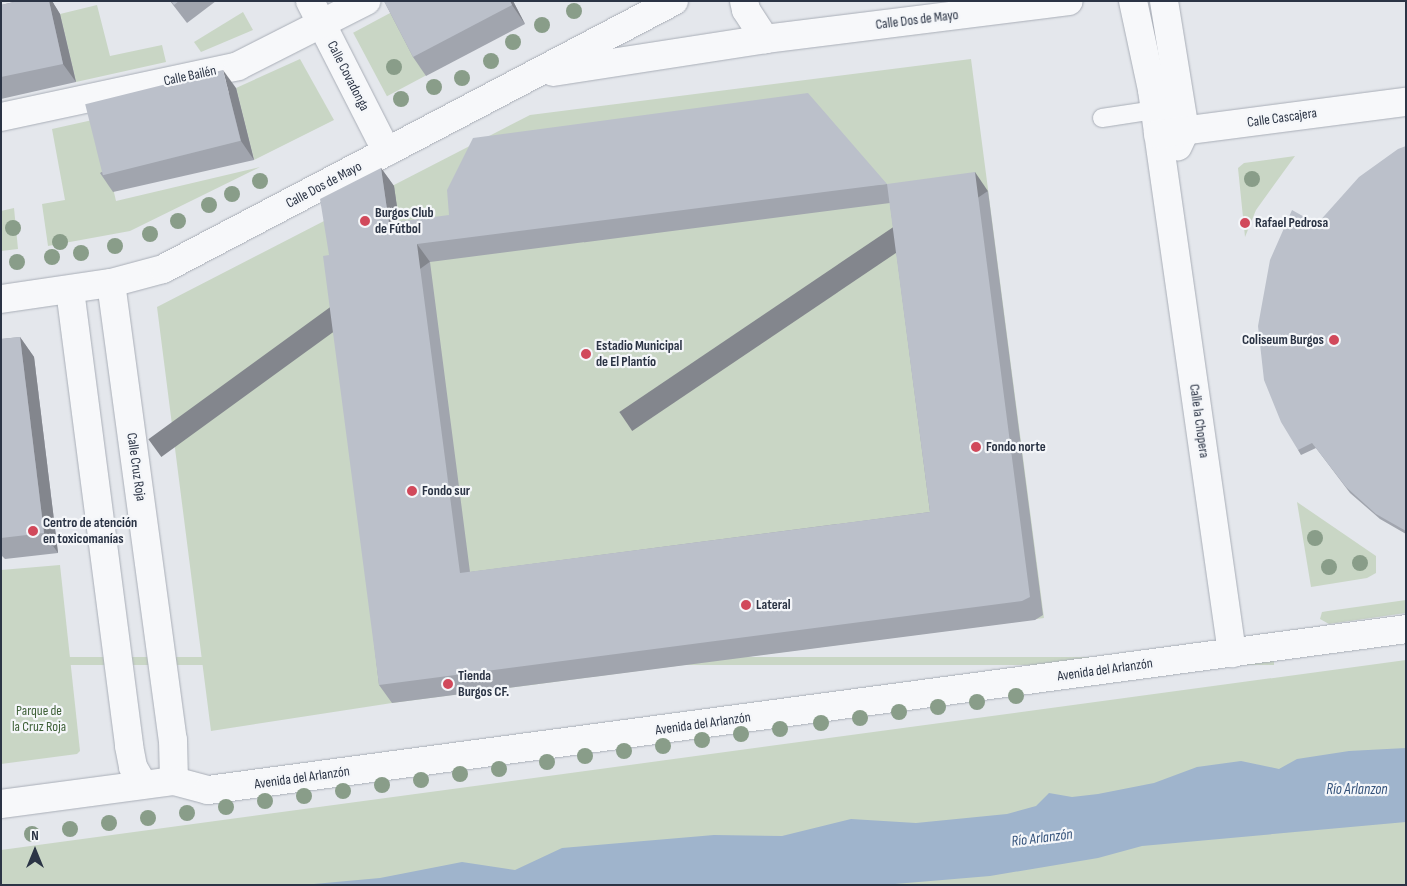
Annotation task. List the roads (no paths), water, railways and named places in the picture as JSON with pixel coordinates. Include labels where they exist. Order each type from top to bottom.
[{"type":"street","name":"Calle Bailén","points":[[1,118],[238,66],[316,13],[366,1]]},
{"type":"street","name":"Calle Dos de Mayo","points":[[111,283],[163,270],[674,1]]},
{"type":"street","points":[[744,1],[746,10],[765,39]]},
{"type":"street","name":"Calle Dos de Mayo","points":[[532,76],[765,39],[1069,1]]},
{"type":"street","name":"Calle la Chopera","points":[[1133,1],[1157,122],[1232,653]]},
{"type":"street","name":"Calle la Chopera","points":[[1164,1],[1179,74],[1186,130],[1166,190]]},
{"type":"street","name":"Calle Covadonga","points":[[316,13],[387,152]]},
{"type":"street","name":"Calle Cascajera","points":[[1157,122],[1186,130],[1406,102]]},
{"type":"street","points":[[1,299],[111,283]]},
{"type":"street","name":"Calle Cruz Roja","points":[[111,283],[173,740],[174,781]]},
{"type":"street","points":[[70,290],[132,767],[143,784]]},
{"type":"street","name":"Avenida del Arlanzón","points":[[1,804],[174,781],[208,790],[1406,629]]},
{"type":"lane","points":[[1102,118],[1157,122]]},
{"type":"water","name":"Río Arlanzon","points":[[1406,748],[1406,822],[1142,846],[1098,858],[990,876],[883,885],[303,885],[380,878],[462,862],[515,870],[562,848],[714,835],[782,836],[851,819],[916,823],[1007,814],[1036,806],[1049,793],[1072,797],[1098,794],[1154,783],[1197,767],[1241,761],[1279,769],[1297,759],[1349,751]]},
{"type":"place","name":"Burgos Club de Fútbol","points":[[365,221]]},
{"type":"place","name":"Rafael Pedrosa","points":[[1245,223]]},
{"type":"place","name":"Coliseum Burgos","points":[[1334,340]]},
{"type":"place","name":"Estadio Municipal de El Plantío","points":[[586,354]]},
{"type":"place","name":"Fondo norte","points":[[976,447]]},
{"type":"place","name":"Fondo sur","points":[[412,491]]},
{"type":"place","name":"Centro de atención en toxicomanías","points":[[33,531]]},
{"type":"place","name":"Lateral","points":[[746,605]]},
{"type":"place","name":"Tienda Burgos CF.","points":[[448,684]]},
{"type":"park label","name":"Parque de la Cruz Roja","points":[[39,720]]},
{"type":"water label","name":"Río Arlanzón","points":[[1042,838]]}]
